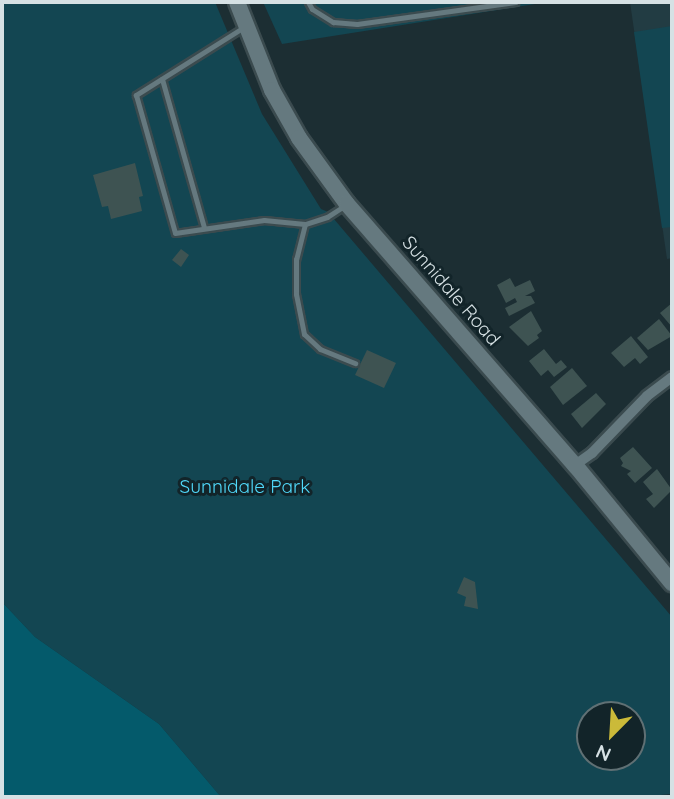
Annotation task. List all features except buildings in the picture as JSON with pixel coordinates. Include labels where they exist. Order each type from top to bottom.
[{"type":"main road","name":"Sunnidale Road","points":[[237,2],[272,90],[299,138],[346,204],[575,464],[672,583]]},
{"type":"street","points":[[575,464],[592,453],[647,397],[672,377]]},
{"type":"lane","points":[[308,2],[312,9],[333,22],[357,24],[515,2]]},
{"type":"lane","points":[[246,26],[136,95],[175,233],[264,220],[305,225],[327,217],[346,204]]},
{"type":"lane","points":[[162,79],[204,227]]},
{"type":"lane","points":[[305,225],[296,259],[296,293],[304,334],[320,349],[355,363]]},
{"type":"shaded area","points":[[630,2],[672,2],[672,258],[667,259]]},
{"type":"shaded area","points":[[2,602],[35,637],[159,724],[221,797],[2,797]]},
{"type":"green space","name":"Sunnidale Park","points":[[2,2],[215,2],[262,114],[321,209],[328,212],[672,617],[672,794],[638,797],[221,797],[159,724],[35,637],[2,602]]},
{"type":"green space","points":[[263,2],[548,2],[282,44]]},
{"type":"green space","points":[[672,26],[672,227],[662,228],[634,32]]}]
